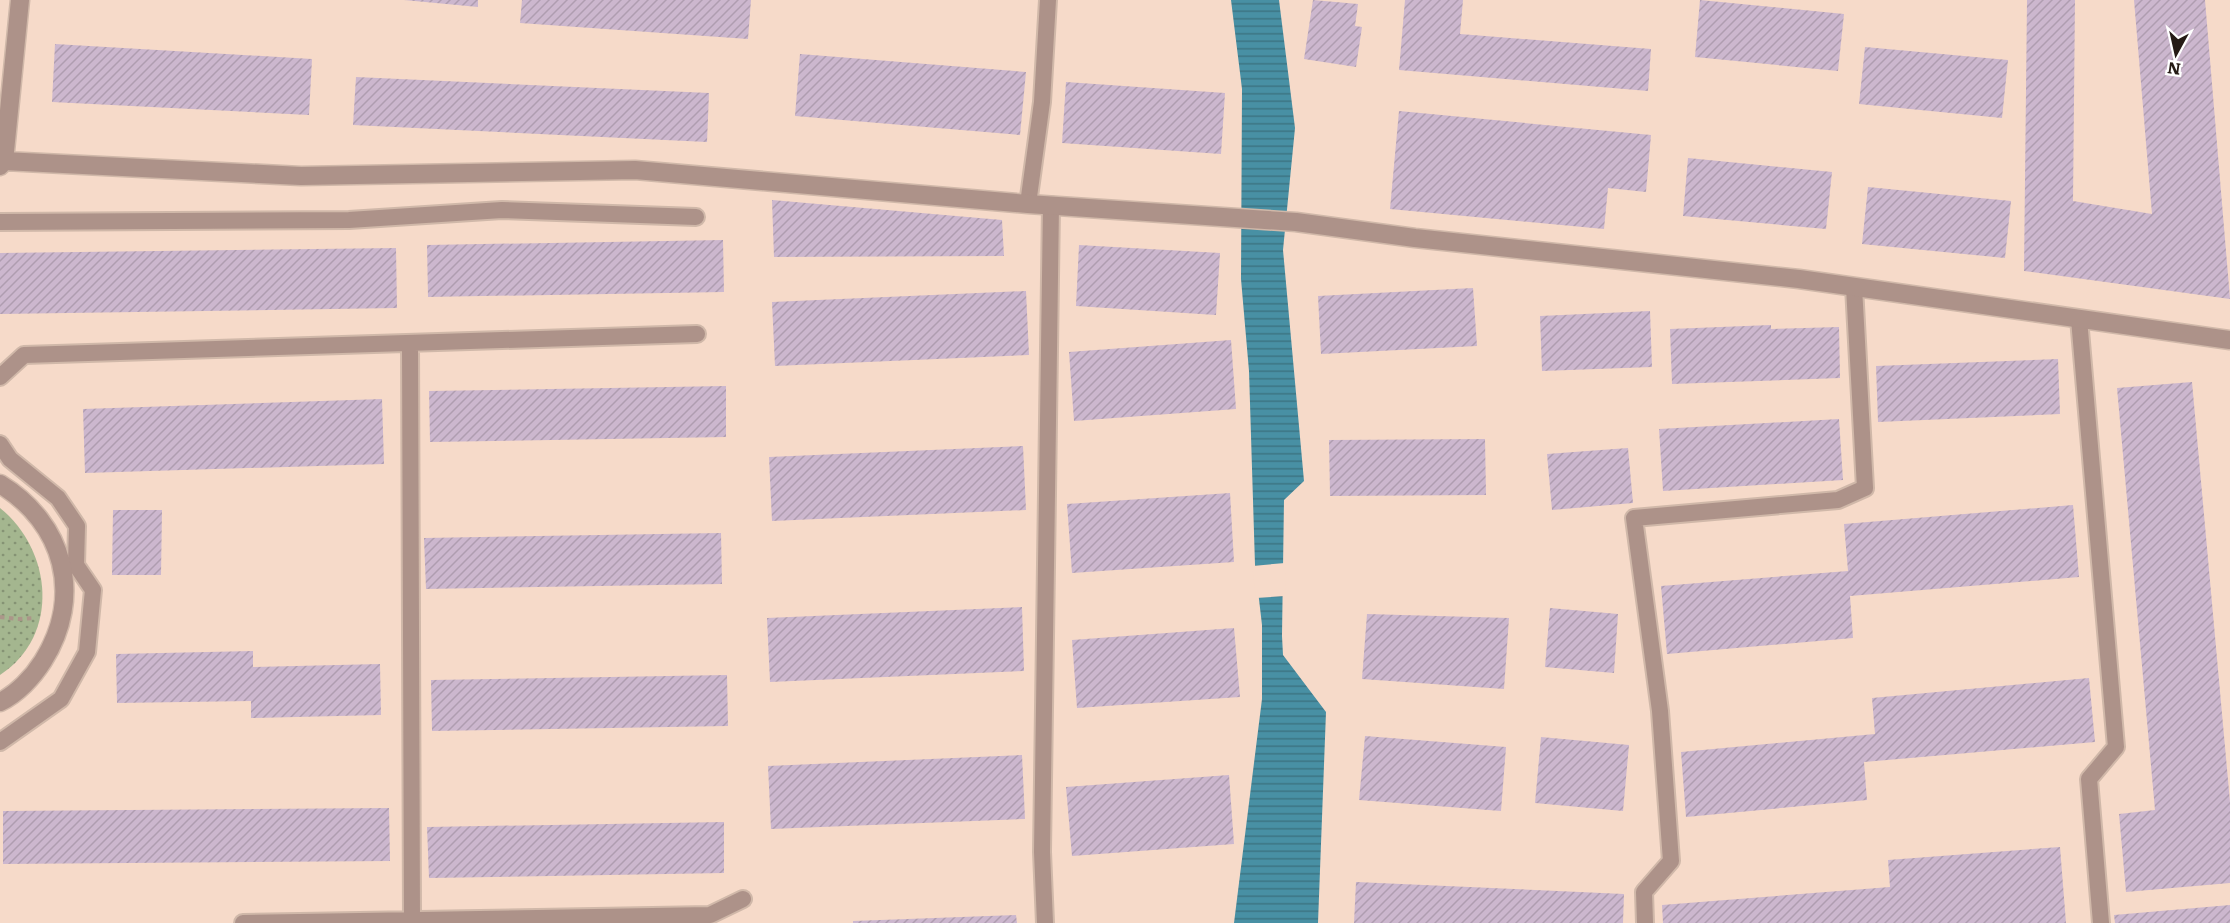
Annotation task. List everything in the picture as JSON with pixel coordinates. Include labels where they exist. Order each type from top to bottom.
[{"type":"street","points":[[20,0],[2,163],[301,176],[635,170],[1028,204],[1296,222],[1415,238],[1854,287],[2230,340]]},
{"type":"street","points":[[0,483],[22,497],[48,528],[69,565],[65,603],[55,642],[34,675],[0,702]]},
{"type":"lane","points":[[1028,204],[1042,102],[1048,0]]},
{"type":"lane","points":[[1045,923],[1042,852],[1051,205]]},
{"type":"lane","points":[[0,222],[349,220],[502,210],[696,217]]},
{"type":"lane","points":[[1645,923],[1644,892],[1671,861],[1660,711],[1634,518],[1838,500],[1865,488],[1854,287]]},
{"type":"lane","points":[[2079,319],[2116,747],[2089,779],[2101,923]]},
{"type":"lane","points":[[0,377],[24,356],[697,334]]},
{"type":"lane","points":[[410,344],[412,920]]},
{"type":"lane","points":[[0,444],[9,459],[58,498],[77,526],[69,565],[93,590],[87,652],[61,699],[0,742]]},
{"type":"lane","points":[[243,923],[710,915],[743,898]]},
{"type":"green space","points":[[0,508],[31,546],[39,569],[42,592],[41,616],[33,638],[20,658],[0,675]]},
{"type":"water","points":[[1231,0],[1279,0],[1295,128],[1283,250],[1304,481],[1284,500],[1282,636],[1283,655],[1326,712],[1318,923],[1234,923],[1262,699],[1262,625],[1255,565],[1249,371],[1241,279],[1242,89]]},
{"type":"pier","points":[[1285,563],[1286,596],[1256,598],[1252,566]]},
{"type":"building","points":[[404,0],[478,0],[478,7]]},
{"type":"building","points":[[522,0],[751,0],[748,39],[520,23]]},
{"type":"building","points":[[1313,0],[1358,4],[1355,26],[1362,27],[1356,67],[1304,59]]},
{"type":"building","points":[[1405,0],[1463,0],[1460,34],[1651,49],[1648,91],[1399,70]]},
{"type":"building","points":[[1700,0],[1844,14],[1838,71],[1695,57]]},
{"type":"building","points":[[2027,0],[2075,0],[2073,201],[2152,214],[2134,0],[2205,0],[2230,299],[2024,271]]},
{"type":"building","points":[[55,44],[312,59],[309,115],[52,102]]},
{"type":"building","points":[[1865,47],[2008,60],[2002,118],[1859,104]]},
{"type":"building","points":[[800,54],[1026,72],[1020,135],[795,116]]},
{"type":"building","points":[[356,77],[709,93],[707,142],[353,125]]},
{"type":"building","points":[[1066,82],[1225,93],[1221,154],[1062,143]]},
{"type":"building","points":[[1399,111],[1651,135],[1646,192],[1608,188],[1604,229],[1390,209]]},
{"type":"building","points":[[1688,158],[1832,172],[1826,229],[1683,216]]},
{"type":"building","points":[[1868,187],[2011,201],[2005,258],[1862,244]]},
{"type":"building","points":[[772,200],[1002,220],[1004,256],[774,257]]},
{"type":"building","points":[[723,240],[724,292],[428,297],[427,245]]},
{"type":"building","points":[[1079,245],[1220,253],[1216,315],[1076,306]]},
{"type":"building","points":[[396,248],[397,308],[0,314],[0,253]]},
{"type":"building","points":[[1473,288],[1477,346],[1321,354],[1318,296]]},
{"type":"building","points":[[1026,291],[1029,355],[775,366],[772,302]]},
{"type":"building","points":[[1650,311],[1652,367],[1542,371],[1540,316]]},
{"type":"building","points":[[1771,325],[1771,329],[1839,327],[1840,378],[1672,384],[1670,329]]},
{"type":"building","points":[[1231,340],[1236,409],[1074,421],[1069,352]]},
{"type":"building","points":[[2058,359],[2060,414],[1878,422],[1876,366]]},
{"type":"building","points":[[2192,382],[2230,802],[2230,883],[2126,892],[2119,814],[2155,810],[2117,388]]},
{"type":"building","points":[[726,386],[726,437],[430,442],[429,391]]},
{"type":"building","points":[[382,399],[384,464],[85,473],[83,409]]},
{"type":"building","points":[[1839,419],[1843,480],[1663,491],[1659,429]]},
{"type":"building","points":[[1485,439],[1486,495],[1330,496],[1329,440]]},
{"type":"building","points":[[1023,446],[1026,510],[772,521],[769,457]]},
{"type":"building","points":[[1628,448],[1633,503],[1552,510],[1547,454]]},
{"type":"building","points":[[1230,493],[1234,562],[1072,573],[1067,504]]},
{"type":"building","points":[[2073,505],[2079,577],[1850,596],[1853,638],[1667,654],[1661,586],[1848,571],[1844,524]]},
{"type":"building","points":[[113,510],[162,510],[161,575],[112,575]]},
{"type":"building","points":[[721,533],[722,584],[426,589],[424,538]]},
{"type":"building","points":[[1022,607],[1024,671],[770,682],[767,618]]},
{"type":"building","points":[[1550,608],[1618,614],[1614,673],[1545,667]]},
{"type":"building","points":[[1367,614],[1509,618],[1504,689],[1362,679]]},
{"type":"building","points":[[1234,628],[1240,697],[1077,708],[1072,640]]},
{"type":"building","points":[[253,651],[253,667],[380,664],[381,715],[251,718],[251,701],[117,703],[116,654]]},
{"type":"building","points":[[727,675],[728,726],[432,731],[431,680]]},
{"type":"building","points":[[2089,678],[2095,742],[1864,762],[1867,800],[1686,817],[1681,752],[1875,734],[1872,698]]},
{"type":"building","points":[[1365,736],[1506,747],[1501,811],[1359,800]]},
{"type":"building","points":[[1541,737],[1629,745],[1623,811],[1535,803]]},
{"type":"building","points":[[1022,755],[1025,819],[771,829],[768,766]]},
{"type":"building","points":[[1229,775],[1234,844],[1072,856],[1066,787]]},
{"type":"building","points":[[389,808],[390,861],[3,864],[3,811]]},
{"type":"building","points":[[724,822],[724,873],[429,878],[427,827]]},
{"type":"building","points":[[2060,847],[2066,923],[1663,923],[1662,905],[1890,887],[1888,860]]},
{"type":"building","points":[[1356,882],[1624,894],[1623,923],[1354,923]]},
{"type":"building","points":[[2230,905],[2230,923],[2115,923],[2114,915]]},
{"type":"building","points":[[1016,915],[1017,923],[853,923],[853,921]]}]
